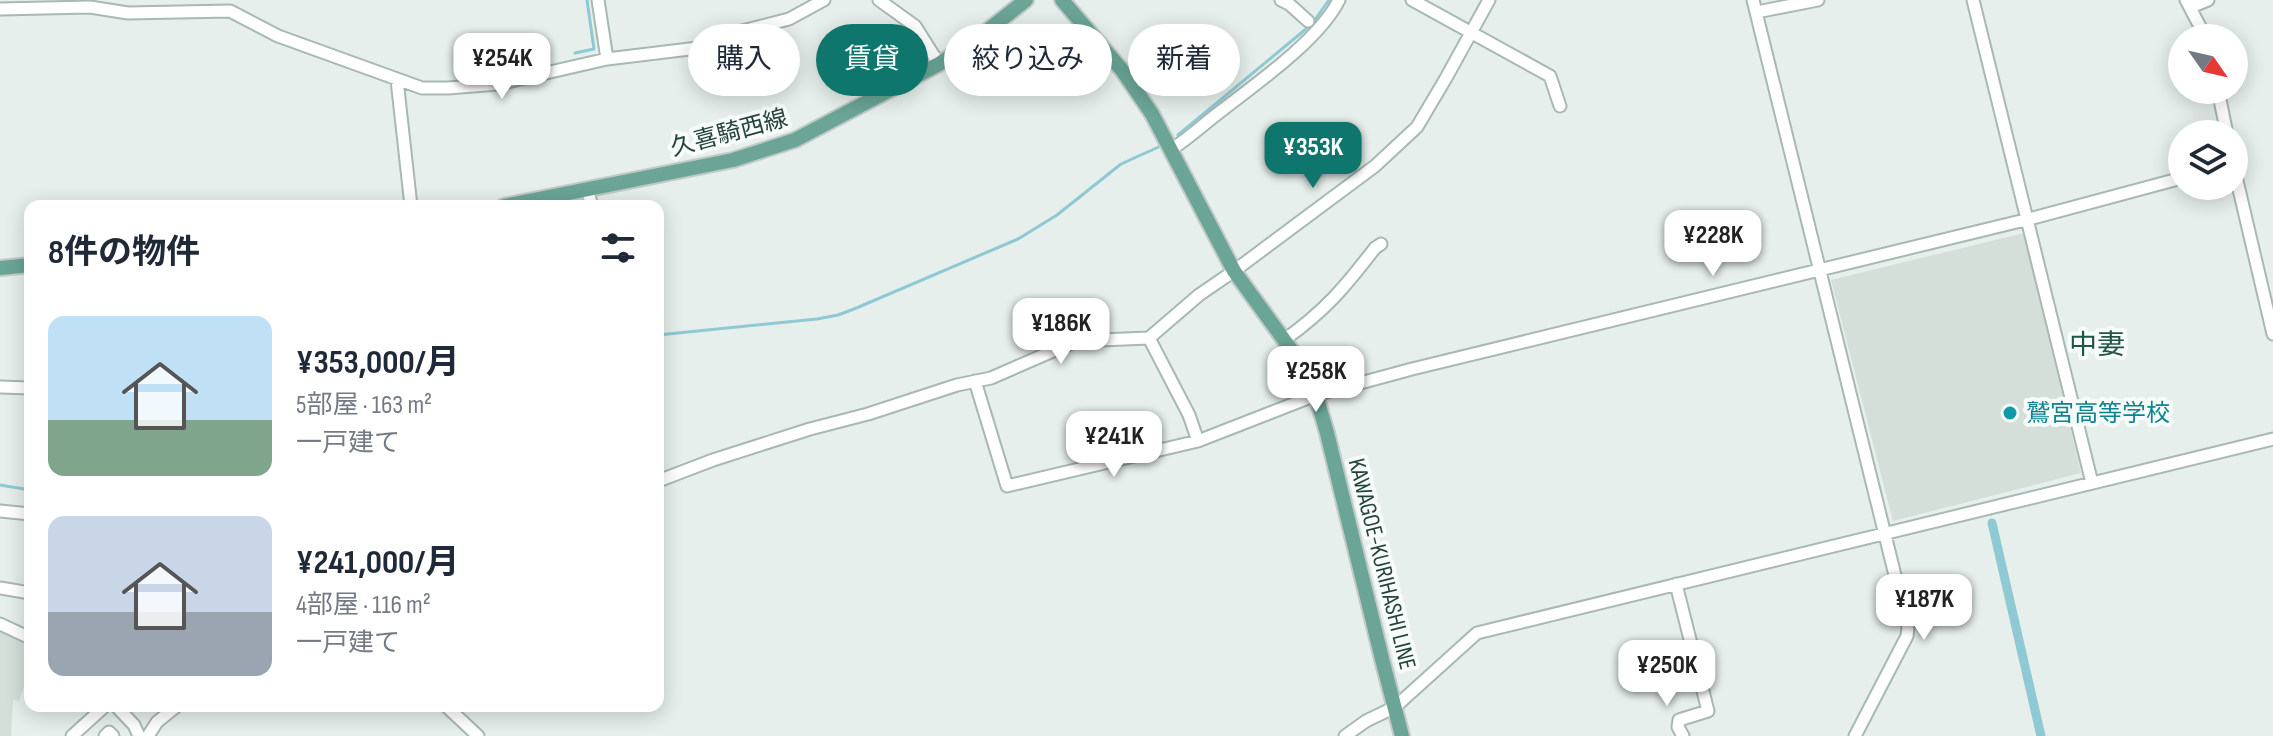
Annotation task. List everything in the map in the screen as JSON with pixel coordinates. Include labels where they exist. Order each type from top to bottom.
[{"type":"main road","name":"久喜騎西線","points":[[533,200],[733,160],[795,140],[939,64],[1026,0]]},
{"type":"main road","name":"KAWAGOE-KURIHASHI LINE","points":[[1062,0],[1122,70],[1152,114],[1234,271],[1295,355],[1316,395],[1402,736]]},
{"type":"main road","points":[[0,268],[24,266]]},
{"type":"street","points":[[598,0],[607,59]]},
{"type":"street","points":[[0,9],[90,7],[128,13],[230,11],[278,36],[422,88],[498,84],[607,59],[698,48],[742,31],[789,19],[824,0]]},
{"type":"street","points":[[879,0],[915,26],[939,64]]},
{"type":"street","points":[[1281,0],[1308,21]]},
{"type":"street","points":[[1172,149],[1313,35],[1324,25],[1339,0]]},
{"type":"street","points":[[1412,0],[1550,76],[1560,106]]},
{"type":"street","points":[[664,479],[785,437],[991,378],[1076,341],[1149,338],[1199,295],[1375,166],[1417,127],[1489,0]]},
{"type":"street","points":[[1818,0],[1755,6],[1909,631],[1859,735]]},
{"type":"street","points":[[1973,0],[2092,483]]},
{"type":"street","points":[[2199,24],[2189,4],[2208,0]]},
{"type":"street","points":[[397,80],[410,200]]},
{"type":"street","points":[[975,381],[1007,486],[1198,441],[1316,395],[1412,369],[2029,219],[2168,182]]},
{"type":"street","points":[[587,189],[590,200]]},
{"type":"street","points":[[2242,200],[2273,334]]},
{"type":"street","points":[[1284,340],[1343,291],[1381,244]]},
{"type":"street","points":[[1149,338],[1189,415],[1198,441]]},
{"type":"street","points":[[0,387],[24,388]]},
{"type":"street","points":[[1345,736],[1366,721],[1395,707],[1477,633],[2273,439]]},
{"type":"street","points":[[0,511],[24,513]]},
{"type":"street","points":[[1676,584],[1708,711],[1679,720],[1678,727],[1683,736]]},
{"type":"street","points":[[0,588],[24,592]]},
{"type":"street","points":[[0,624],[24,635]]},
{"type":"street","points":[[72,736],[98,712]]},
{"type":"street","points":[[122,712],[139,736]]},
{"type":"street","points":[[148,736],[157,722],[170,712]]},
{"type":"street","points":[[452,712],[478,736]]},
{"type":"street","points":[[105,736],[109,732],[113,736]]},
{"type":"shaded area","points":[[2024,233],[2081,473],[1893,521],[1831,280]]},
{"type":"shaded area","points":[[0,633],[24,644],[24,687],[19,701],[13,700],[11,736],[0,736]]},
{"type":"waterway","points":[[575,53],[594,49],[587,0]]},
{"type":"waterway","points":[[1178,135],[1312,24],[1329,0]]},
{"type":"waterway","points":[[664,334],[817,319],[854,309],[1018,239],[1057,215],[1121,164],[1163,145]]},
{"type":"waterway","points":[[0,485],[24,489]]},
{"type":"waterway","points":[[1992,523],[2041,736]]},
{"type":"place","name":"鷲宮高等学校","points":[[2010,413]]},
{"type":"district","name":"中妻","points":[[2097,345]]}]
